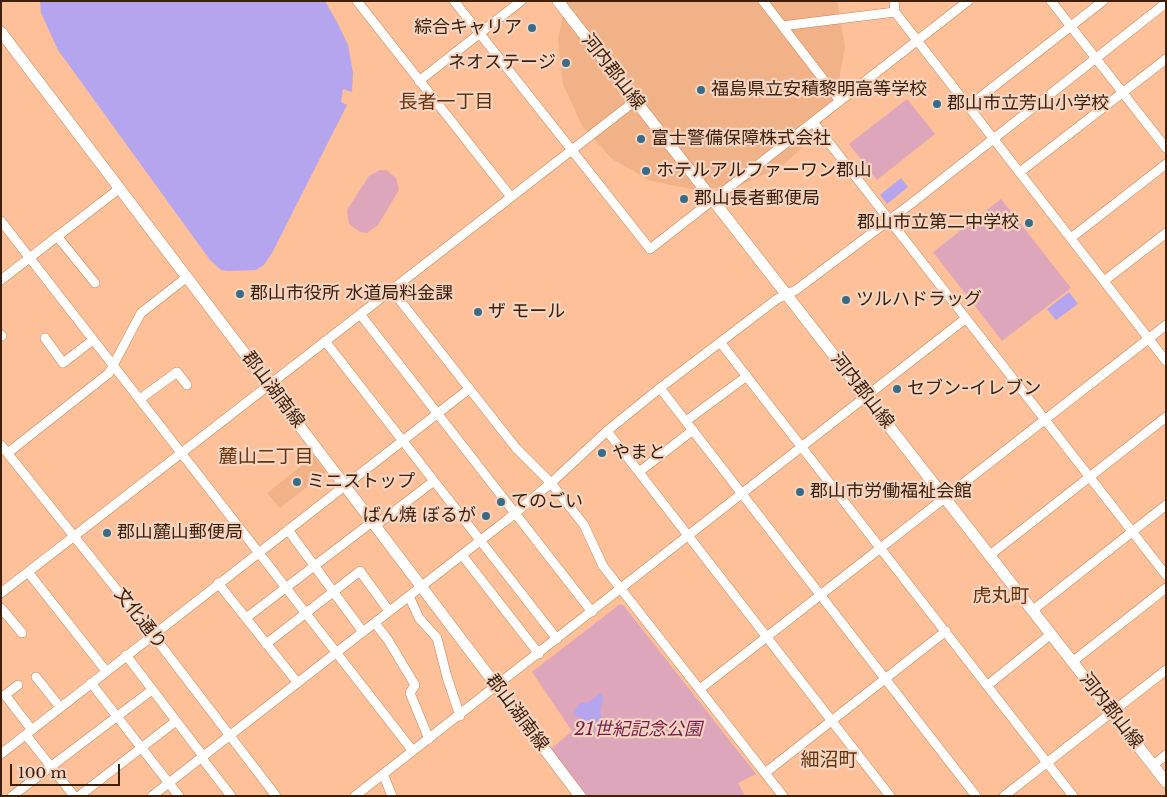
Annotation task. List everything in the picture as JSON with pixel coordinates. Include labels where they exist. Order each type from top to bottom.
[{"type":"main road","name":"河内郡山線","points":[[558,1],[1166,782]]},
{"type":"main road","name":"郡山湖南線","points":[[3,38],[120,188],[497,686],[574,794]]},
{"type":"street","points":[[357,1],[510,197]]},
{"type":"street","points":[[454,1],[650,249],[968,1]]},
{"type":"street","points":[[419,81],[521,1]]},
{"type":"street","points":[[763,1],[840,101]]},
{"type":"street","points":[[894,1],[895,12],[994,137],[1166,361]]},
{"type":"street","points":[[1051,1],[1166,148]]},
{"type":"street","points":[[969,106],[1103,1]]},
{"type":"street","points":[[152,796],[515,514],[607,431],[660,388],[777,298],[787,294],[888,219],[1166,3]]},
{"type":"street","points":[[782,26],[895,12]]},
{"type":"street","points":[[1020,172],[1166,59]]},
{"type":"street","points":[[1,592],[635,101]]},
{"type":"street","points":[[813,122],[1166,575]]},
{"type":"street","points":[[1071,238],[1166,164]]},
{"type":"street","points":[[1,280],[120,188]]},
{"type":"street","points":[[1,221],[412,750]]},
{"type":"street","points":[[1104,281],[1166,233]]},
{"type":"street","points":[[57,236],[95,283]]},
{"type":"street","points":[[9,452],[109,373],[141,313],[187,277]]},
{"type":"street","points":[[391,289],[516,448],[551,483],[584,526],[603,566],[783,796]]},
{"type":"street","points":[[360,314],[592,612]]},
{"type":"street","points":[[355,796],[412,750],[460,716],[965,319]]},
{"type":"street","points":[[700,689],[1166,325]]},
{"type":"street","points":[[45,338],[64,363],[94,340]]},
{"type":"street","points":[[325,341],[557,639]]},
{"type":"street","points":[[720,342],[1073,796]]},
{"type":"street","points":[[140,399],[176,372],[187,385]]},
{"type":"street","points":[[686,421],[747,376]]},
{"type":"street","points":[[660,388],[976,796]]},
{"type":"street","points":[[1,754],[469,389]]},
{"type":"street","points":[[990,555],[1166,418]]},
{"type":"street","points":[[639,472],[693,430]]},
{"type":"street","points":[[607,431],[890,796]]},
{"type":"street","name":"文化通り","points":[[1,445],[9,452],[153,635],[276,796]]},
{"type":"street","points":[[246,618],[313,566],[434,481]]},
{"type":"street","points":[[1033,610],[1166,505]]},
{"type":"street","points":[[288,530],[362,632]]},
{"type":"street","points":[[462,555],[539,654]]},
{"type":"street","points":[[266,644],[360,571],[389,612]]},
{"type":"street","points":[[28,572],[106,671]]},
{"type":"street","points":[[218,583],[297,682]]},
{"type":"street","points":[[1072,662],[1166,588]]},
{"type":"street","points":[[409,596],[419,618],[437,638],[447,678],[460,716]]},
{"type":"street","points":[[1,608],[22,633]]},
{"type":"street","points":[[374,622],[388,640],[415,685],[410,693],[430,739]]},
{"type":"street","points":[[765,773],[946,631]]},
{"type":"street","points":[[988,685],[1051,634]]},
{"type":"street","points":[[126,655],[231,796]]},
{"type":"street","points":[[1004,796],[1166,670]]},
{"type":"street","points":[[36,677],[60,707]]},
{"type":"street","points":[[91,683],[179,796]]},
{"type":"street","points":[[18,685],[5,695],[50,766],[74,796]]},
{"type":"street","points":[[12,796],[152,690]]},
{"type":"street","points":[[79,796],[176,721]]},
{"type":"street","points":[[1153,765],[1166,755]]},
{"type":"street","points":[[383,774],[392,796]]},
{"type":"shaded area","points":[[40,1],[325,1],[348,45],[353,73],[352,92],[343,89],[341,102],[347,105],[272,253],[264,265],[256,270],[228,271],[221,270],[210,260],[58,50],[41,13]]},
{"type":"shaded area","name":"福島県立安積黎明高等学校","points":[[566,1],[837,1],[845,47],[836,96],[815,136],[782,166],[741,185],[696,190],[651,181],[612,159],[582,126],[563,84],[558,39]]},
{"type":"shaded area","points":[[901,178],[908,187],[887,204],[880,195]]},
{"type":"shaded area","points":[[1069,292],[1078,304],[1056,320],[1047,309]]},
{"type":"shaded area","name":"ミニストップ","points":[[314,456],[326,472],[280,508],[267,493]]},
{"type":"shaded area","points":[[601,693],[603,699],[600,713],[604,724],[594,729],[587,722],[573,714],[580,703],[587,703]]},
{"type":"green space","points":[[907,99],[935,134],[877,180],[849,144]]},
{"type":"green space","points":[[380,170],[386,170],[396,178],[399,190],[378,225],[367,233],[360,232],[349,224],[347,210],[369,176]]},
{"type":"green space","points":[[1001,199],[1071,288],[1002,341],[933,252]]},
{"type":"green space","name":"21世紀記念公園","points":[[620,604],[624,606],[756,774],[738,783],[745,796],[586,796],[551,749],[572,731],[532,672]]},
{"type":"place","name":"綜合キャリア","points":[[532,28]]},
{"type":"place","name":"ネオステージ","points":[[566,63]]},
{"type":"place","name":"福島県立安積黎明高等学校","points":[[701,90]]},
{"type":"place","name":"郡山市立芳山小学校","points":[[937,104]]},
{"type":"place","name":"富士警備保障株式会社","points":[[641,139]]},
{"type":"place","name":"ホテルアルファーワン郡山","points":[[646,171]]},
{"type":"place","name":"郡山長者郵便局","points":[[684,199]]},
{"type":"place","name":"郡山市立第二中学校","points":[[1029,223]]},
{"type":"place","name":"郡山市役所 水道局料金課","points":[[240,294]]},
{"type":"place","name":"ツルハドラッグ","points":[[846,300]]},
{"type":"place","name":"ザ モール","points":[[478,312]]},
{"type":"place","name":"セブン-イレブン","points":[[897,389]]},
{"type":"place","name":"やまと","points":[[602,453]]},
{"type":"place","name":"ミニストップ","points":[[297,482]]},
{"type":"place","name":"郡山市労働福祉会館","points":[[800,492]]},
{"type":"place","name":"てのごい","points":[[501,502]]},
{"type":"place","name":"ばん焼 ぼるが","points":[[486,516]]},
{"type":"place","name":"郡山麓山郵便局","points":[[107,533]]},
{"type":"district","name":"長者一丁目","points":[[446,103]]},
{"type":"district","name":"麓山二丁目","points":[[266,458]]},
{"type":"district","name":"虎丸町","points":[[1001,597]]},
{"type":"district","name":"細沼町","points":[[829,761]]}]
